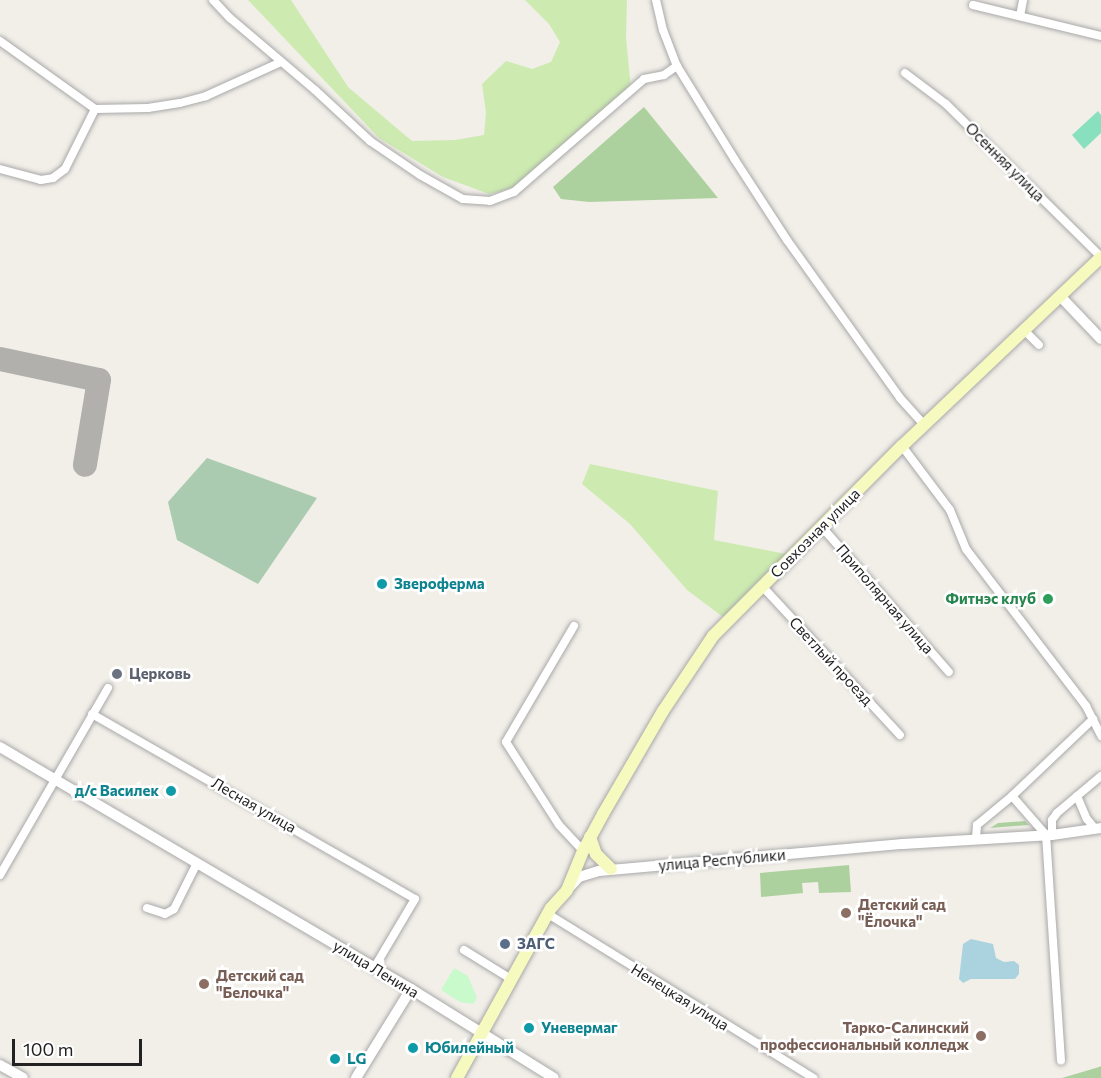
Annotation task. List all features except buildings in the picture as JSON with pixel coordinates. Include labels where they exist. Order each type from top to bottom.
[{"type":"main road","name":"Совхозная улица","points":[[567,890],[590,837],[663,711],[713,636],[902,446],[1101,257]]},
{"type":"main road","points":[[590,837],[596,854],[611,869]]},
{"type":"main road","name":"улица Республики","points":[[457,1078],[548,914],[567,890]]},
{"type":"street","points":[[213,0],[370,141],[420,175],[463,200],[490,201],[514,192],[644,79],[664,75],[677,66]]},
{"type":"street","points":[[656,0],[663,30],[677,66],[787,240],[900,398],[924,425]]},
{"type":"street","points":[[1020,15],[1023,0]]},
{"type":"street","points":[[973,5],[1101,36]]},
{"type":"street","points":[[0,40],[95,109],[148,108],[180,103],[206,96],[281,62]]},
{"type":"street","name":"Осенняя улица","points":[[905,73],[946,104],[1101,257]]},
{"type":"street","points":[[0,169],[41,180],[53,178],[65,169],[95,109]]},
{"type":"street","points":[[1060,296],[1101,339]]},
{"type":"street","points":[[1024,330],[1039,345]]},
{"type":"street","points":[[902,446],[950,510],[966,549],[1086,706],[1101,736]]},
{"type":"street","name":"Приполярная улица","points":[[821,526],[949,672]]},
{"type":"street","name":"Светлый проезд","points":[[762,586],[900,735]]},
{"type":"street","points":[[574,626],[506,742],[559,825],[583,851]]},
{"type":"street","points":[[0,875],[108,688]]},
{"type":"street","name":"Лесная улица","points":[[92,714],[414,899],[374,968]]},
{"type":"street","points":[[976,839],[977,825],[1093,719]]},
{"type":"street","name":"улица Ленина","points":[[0,747],[411,990],[554,1078]]},
{"type":"street","points":[[1061,1061],[1049,835],[1052,820],[1101,776]]},
{"type":"street","points":[[1011,796],[1049,835]]},
{"type":"street","points":[[1077,796],[1087,819],[1098,828]]},
{"type":"street","name":"улица Республики","points":[[567,890],[579,877],[611,869],[1049,835],[1098,828]]},
{"type":"street","points":[[147,909],[165,914],[174,909],[197,863]]},
{"type":"street","name":"Ненецкая улица","points":[[548,914],[814,1078]]},
{"type":"street","points":[[464,950],[512,978]]},
{"type":"street","points":[[356,1078],[411,990]]},
{"type":"street","points":[[0,1065],[23,1078]]},
{"type":"green space","points":[[248,0],[291,0],[348,87],[412,141],[455,140],[484,135],[486,113],[482,84],[506,61],[532,69],[551,62],[560,42],[549,24],[525,0],[627,0],[626,37],[631,89],[516,188],[489,194],[443,177],[379,138]]},
{"type":"green space","points":[[644,107],[718,198],[589,202],[561,199],[553,187]]},
{"type":"green space","points":[[1098,111],[1101,115],[1101,133],[1084,149],[1072,135]]},
{"type":"green space","points":[[207,458],[317,498],[258,584],[177,540],[168,502]]},
{"type":"green space","points":[[590,464],[718,491],[714,540],[786,554],[723,617],[687,590],[630,524],[582,484]]},
{"type":"green space","points":[[1025,821],[1029,825],[990,828],[998,823]]},
{"type":"green space","points":[[849,865],[851,892],[819,893],[818,882],[802,883],[803,893],[761,897],[760,873]]},
{"type":"green space","points":[[454,968],[468,976],[477,998],[473,1004],[460,1002],[441,990]]},
{"type":"green space","points":[[1101,1066],[1101,1078],[1062,1078],[1099,1067]]},
{"type":"water","points":[[971,939],[993,944],[996,958],[1004,962],[1014,961],[1019,965],[1019,974],[1015,979],[971,979],[963,983],[959,979],[963,944]]},
{"type":"taxiway","points":[[0,359],[99,380],[85,465]]},
{"type":"place","name":"Звероферма","points":[[382,584]]},
{"type":"place","name":"Фитнэс клуб","points":[[1048,599]]},
{"type":"place","name":"Церковь","points":[[117,674]]},
{"type":"place","name":"д/с Василек","points":[[171,791]]},
{"type":"place","name":"Детский сад \"Ёлочка\"","points":[[846,913]]},
{"type":"place","name":"ЗАГС","points":[[505,944]]},
{"type":"place","name":"Детский сад \"Белочка\"","points":[[204,984]]},
{"type":"place","name":"Уневермаг","points":[[529,1028]]},
{"type":"place","name":"Тарко-Салинский профессиональный колледж","points":[[981,1036]]},
{"type":"place","name":"Юбилейный","points":[[413,1048]]},
{"type":"place","name":"LG","points":[[335,1059]]}]
